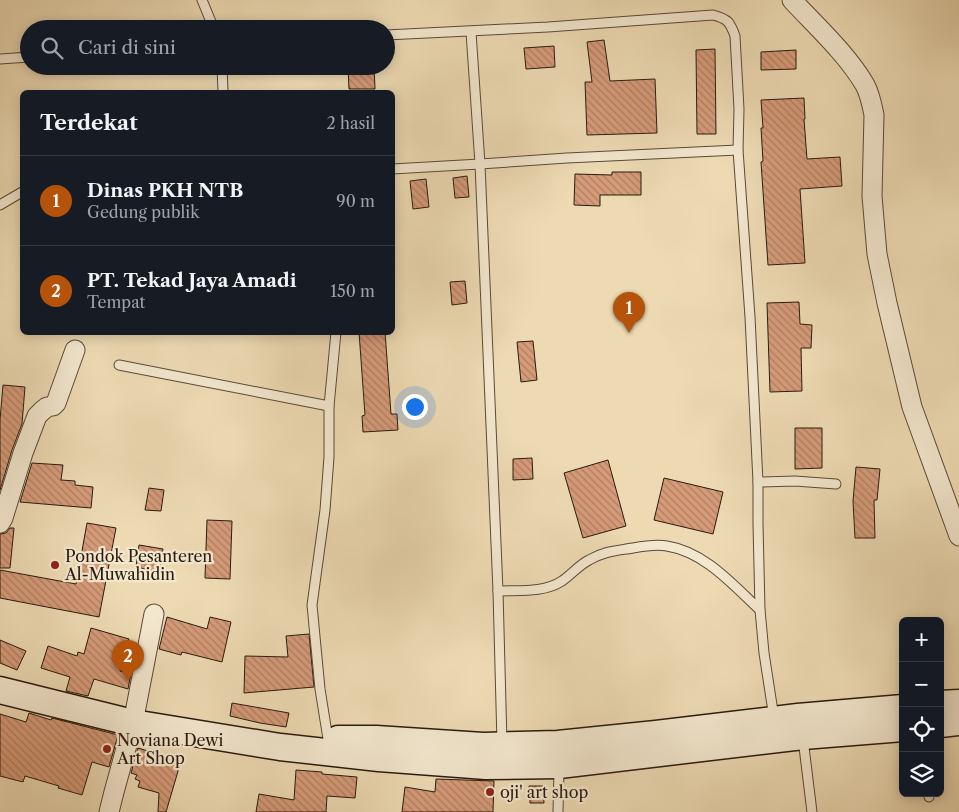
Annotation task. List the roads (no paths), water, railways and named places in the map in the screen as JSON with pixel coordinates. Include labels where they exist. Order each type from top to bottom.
[{"type":"main road","points":[[0,690],[133,723],[280,747],[328,746],[376,739],[490,753],[559,765],[899,709]]},
{"type":"main road","points":[[944,704],[959,703]]},
{"type":"main road","points":[[944,724],[959,722]]},
{"type":"main road","points":[[490,753],[656,734],[789,728],[899,728]]},
{"type":"street","points":[[792,0],[851,65],[866,86],[871,102],[874,115],[872,196],[877,254],[912,407],[959,536]]},
{"type":"street","points":[[0,523],[37,416],[42,410],[56,403],[75,350]]},
{"type":"street","points":[[109,812],[133,723],[154,614]]},
{"type":"lane","points":[[202,0],[210,20]]},
{"type":"lane","points":[[395,35],[471,32],[713,15],[724,18],[732,26],[735,36],[739,109],[738,150],[750,317],[758,482],[760,610],[764,653],[789,728],[812,812]]},
{"type":"lane","points":[[471,32],[480,164],[498,591],[490,753]]},
{"type":"lane","points":[[0,59],[20,58]]},
{"type":"lane","points":[[222,75],[223,90]]},
{"type":"lane","points":[[395,169],[738,150]]},
{"type":"lane","points":[[0,205],[20,193]]},
{"type":"lane","points":[[328,746],[320,689],[312,605],[325,510],[329,457],[329,406],[336,335]]},
{"type":"lane","points":[[119,365],[329,406]]},
{"type":"lane","points":[[758,482],[795,481],[836,484]]},
{"type":"lane","points":[[498,591],[545,588],[559,582],[586,561],[604,552],[647,546],[666,546],[684,551],[705,561],[760,610]]},
{"type":"lane","points":[[558,812],[559,765]]},
{"type":"place","name":"Dinas PKH NTB","points":[[629,333]]},
{"type":"place","name":"Pondok Pesanteren Al-Muwahidin","points":[[55,565]]},
{"type":"place","name":"PT. Tekad Jaya Amadi","points":[[128,681]]},
{"type":"place","name":"Noviana Dewi Art Shop","points":[[107,749]]},
{"type":"place","name":"oji' art shop","points":[[490,792]]}]
